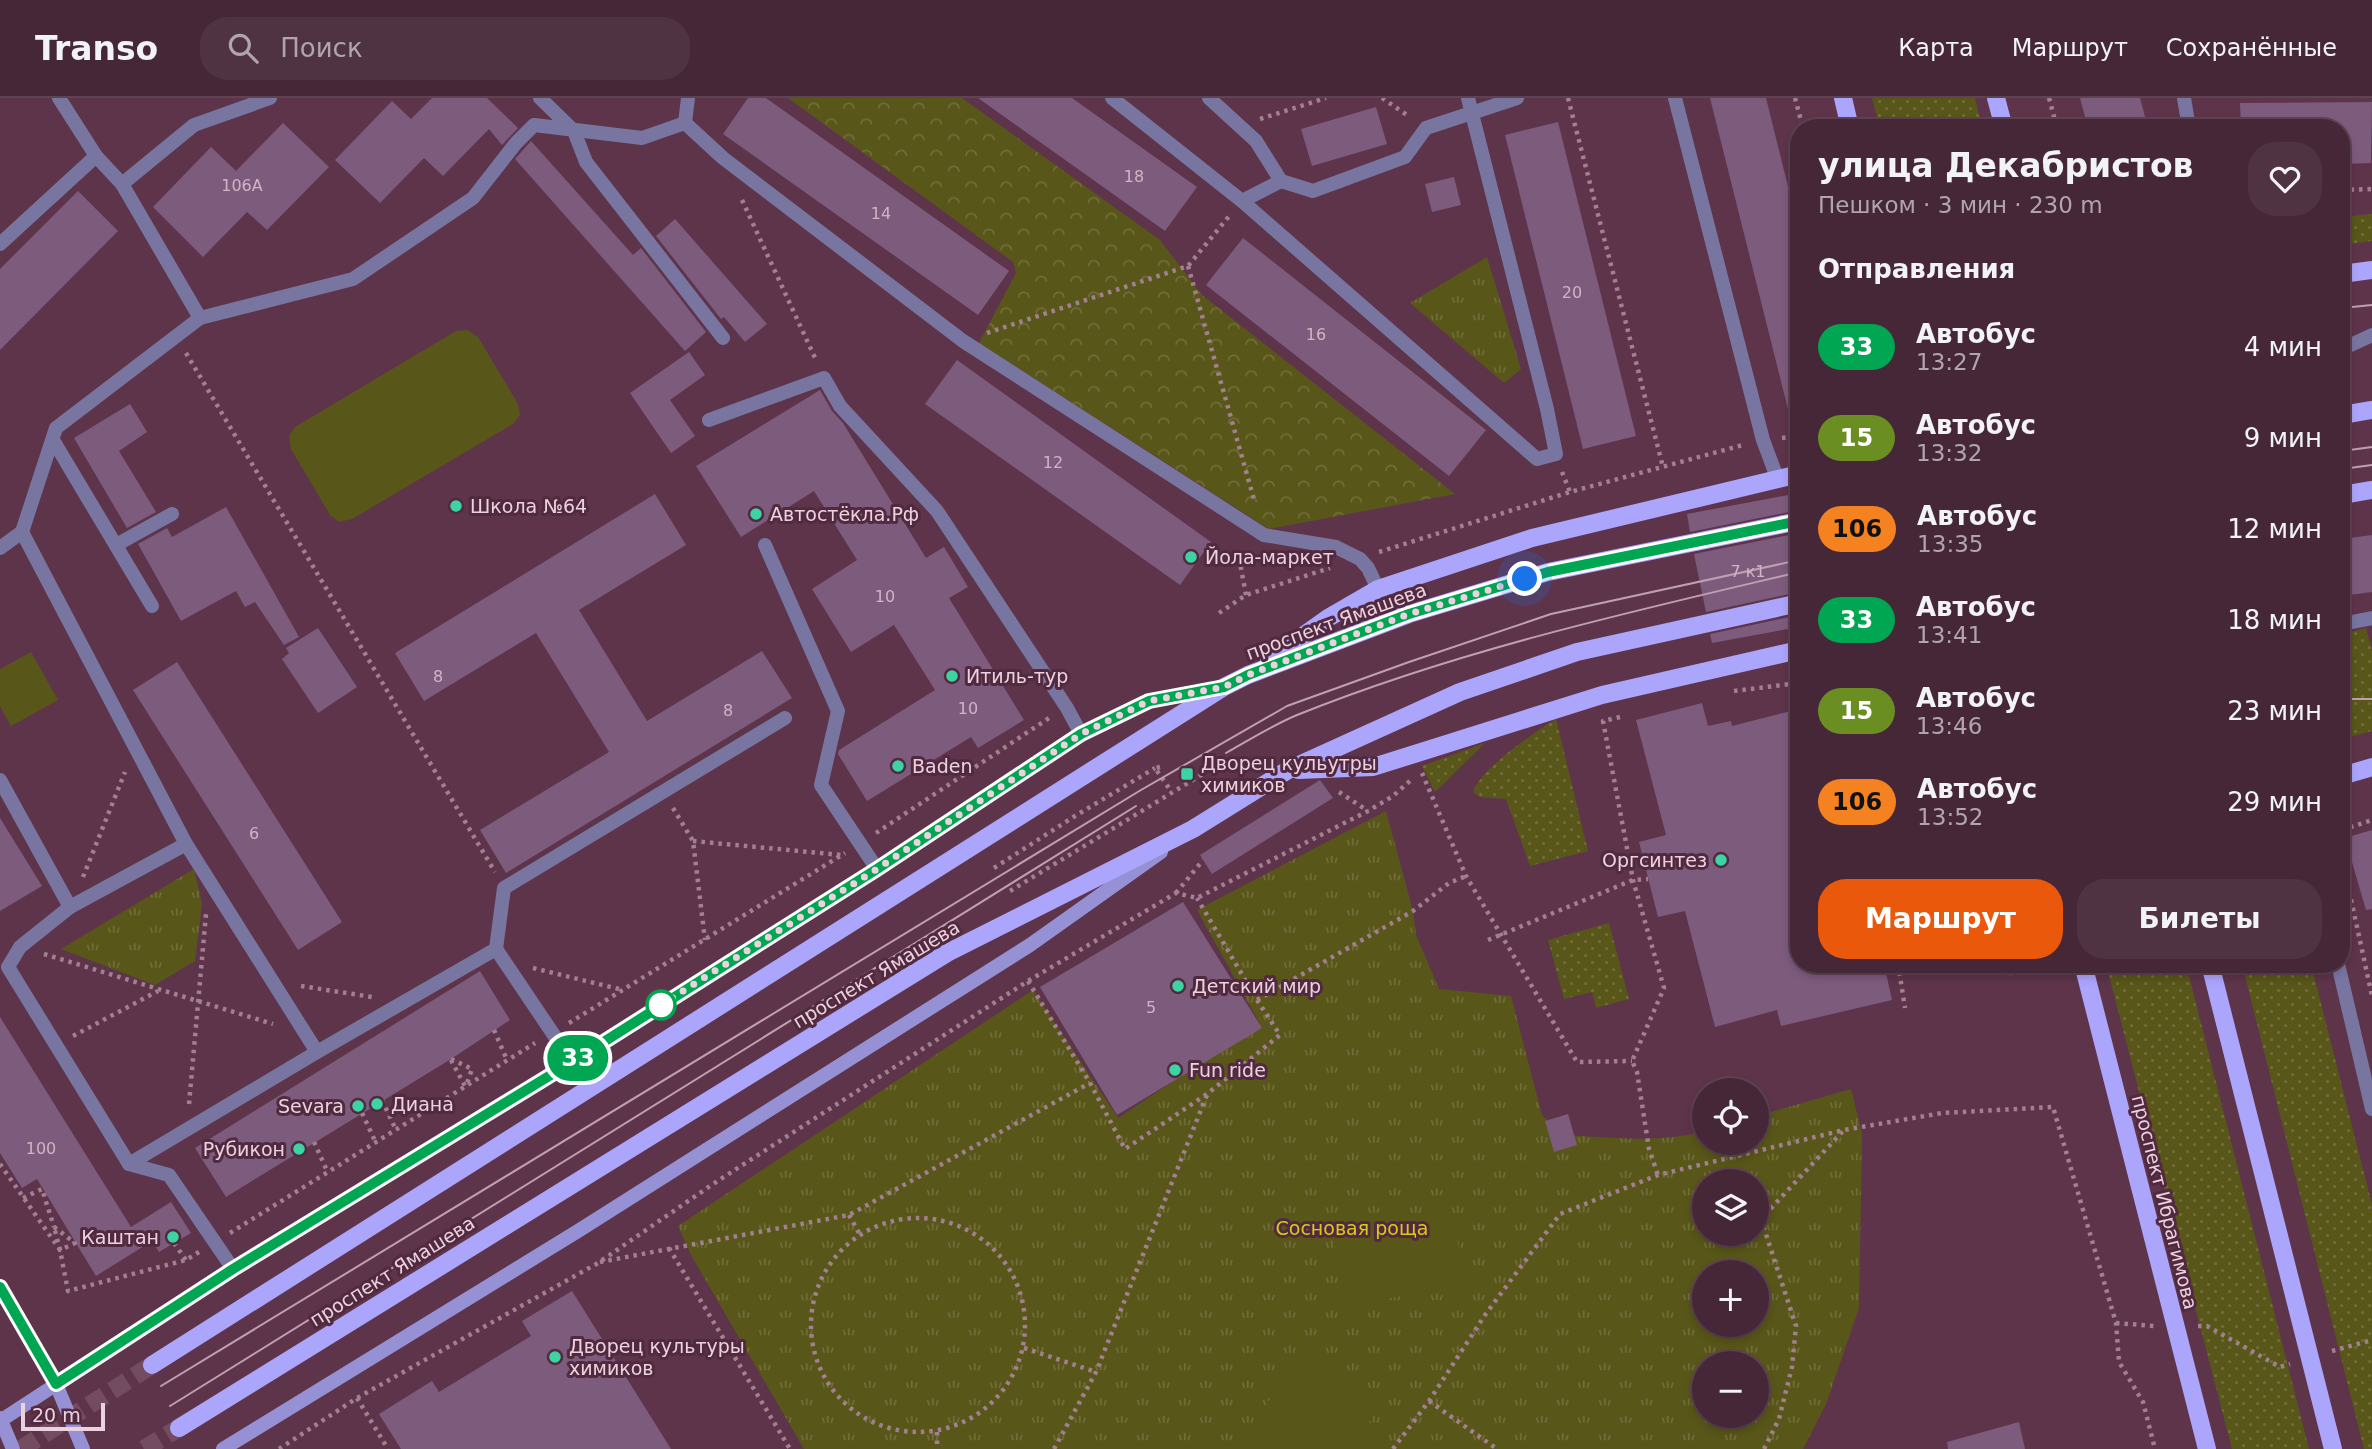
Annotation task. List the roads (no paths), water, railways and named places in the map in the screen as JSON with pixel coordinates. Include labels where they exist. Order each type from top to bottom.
[{"type":"main road","points":[[1843,98],[1848,119]]},
{"type":"main road","points":[[1996,98],[2002,119]]},
{"type":"main road","points":[[2350,273],[2372,270]]},
{"type":"main road","points":[[2350,414],[2372,410]]},
{"type":"main road","points":[[1248,675],[1328,618],[1378,589],[1532,538],[1790,477]]},
{"type":"main road","points":[[2350,494],[2372,490]]},
{"type":"main road","name":"проспект Ямашева","points":[[152,1365],[1224,687],[1248,675],[1409,614],[1548,572],[1790,523]]},
{"type":"main road","name":"проспект Ямашева","points":[[179,1428],[947,953],[1193,830],[1288,770],[1460,692],[1577,652],[1790,605]]},
{"type":"main road","points":[[1288,770],[1419,763],[1602,695],[1790,652]]},
{"type":"main road","points":[[13,1449],[0,1420],[233,1269],[572,1062],[877,869],[1081,734],[1149,701],[1224,687]]},
{"type":"main road","points":[[2350,774],[2372,767]]},
{"type":"main road","points":[[223,1449],[578,1231],[1030,945],[1193,830]]},
{"type":"main road","name":"проспект Ибрагимова","points":[[2085,973],[2207,1449]]},
{"type":"main road","points":[[2212,973],[2333,1449]]},
{"type":"main road","points":[[0,1287],[56,1384],[83,1449]]},
{"type":"lane","points":[[59,98],[96,156],[122,184],[200,318]]},
{"type":"lane","points":[[122,184],[194,125],[270,98]]},
{"type":"lane","points":[[540,98],[574,131],[586,162],[723,338]]},
{"type":"lane","points":[[685,123],[688,98]]},
{"type":"lane","points":[[1111,98],[1242,201],[1538,459],[1556,454],[1468,98]]},
{"type":"lane","points":[[1209,98],[1256,141],[1281,181],[1313,191],[1405,157],[1426,128],[1517,98]]},
{"type":"lane","points":[[1675,98],[1763,440],[1778,480]]},
{"type":"lane","points":[[2184,98],[2188,119]]},
{"type":"lane","points":[[0,548],[22,532],[56,428],[200,318],[354,279],[473,198],[534,125],[642,138],[685,123]]},
{"type":"lane","points":[[685,123],[723,158],[963,341],[1264,535],[1336,547],[1360,559],[1368,568],[1378,589]]},
{"type":"lane","points":[[0,244],[96,156]]},
{"type":"lane","points":[[1242,201],[1281,181]]},
{"type":"lane","points":[[2350,345],[2372,335]]},
{"type":"lane","points":[[709,419],[824,378],[840,406],[937,511],[1067,708],[1081,734]]},
{"type":"lane","points":[[53,440],[152,606]]},
{"type":"lane","points":[[116,545],[172,514]]},
{"type":"lane","points":[[22,532],[186,844],[317,1052]]},
{"type":"lane","points":[[765,545],[838,711],[821,785],[877,869]]},
{"type":"lane","points":[[2350,622],[2372,618]]},
{"type":"lane","points":[[572,1062],[500,955],[504,888],[785,718]]},
{"type":"lane","points":[[0,780],[70,907]]},
{"type":"lane","points":[[186,844],[70,907],[20,947],[4,969],[56,1045],[129,1164],[169,1175],[233,1269]]},
{"type":"lane","points":[[129,1164],[404,1002],[500,955]]},
{"type":"lane","points":[[2341,973],[2372,1109]]},
{"type":"tunnel","points":[[21,1449],[152,1365]]},
{"type":"tunnel","points":[[144,1449],[179,1428]]},
{"type":"tram line","points":[[2350,307],[2372,305]]},
{"type":"tram line","points":[[2350,450],[2372,447]]},
{"type":"tram line","points":[[2350,468],[2372,465]]},
{"type":"tram line","points":[[161,1386],[1141,790],[1287,706],[1551,614],[1790,562]]},
{"type":"tram line","points":[[1226,753],[1297,715],[1420,671],[1545,634],[1790,574]]},
{"type":"tram line","points":[[2350,699],[2372,699]]},
{"type":"tram line","points":[[170,1406],[1136,806]]},
{"type":"place","name":"Школа №64","points":[[456,506]]},
{"type":"place","name":"Автостёкла.Рф","points":[[756,514]]},
{"type":"place","name":"Йола-маркет","points":[[1191,557]]},
{"type":"place","name":"Итиль-тур","points":[[952,676]]},
{"type":"place","name":"Baden","points":[[898,766]]},
{"type":"place","name":"Дворец кульутры химиков","points":[[1187,774]]},
{"type":"place","name":"Оргсинтез","points":[[1721,860]]},
{"type":"place","name":"Детский мир","points":[[1178,986]]},
{"type":"place","name":"Fun ride","points":[[1175,1070]]},
{"type":"place","name":"Диана","points":[[377,1104]]},
{"type":"place","name":"Sevara","points":[[358,1106]]},
{"type":"place","name":"Рубикон","points":[[299,1149]]},
{"type":"place","name":"Каштан","points":[[173,1237]]},
{"type":"place","name":"Дворец культуры химиков","points":[[555,1357]]},
{"type":"park label","name":"Сосновая роща","points":[[1352,1228]]}]
